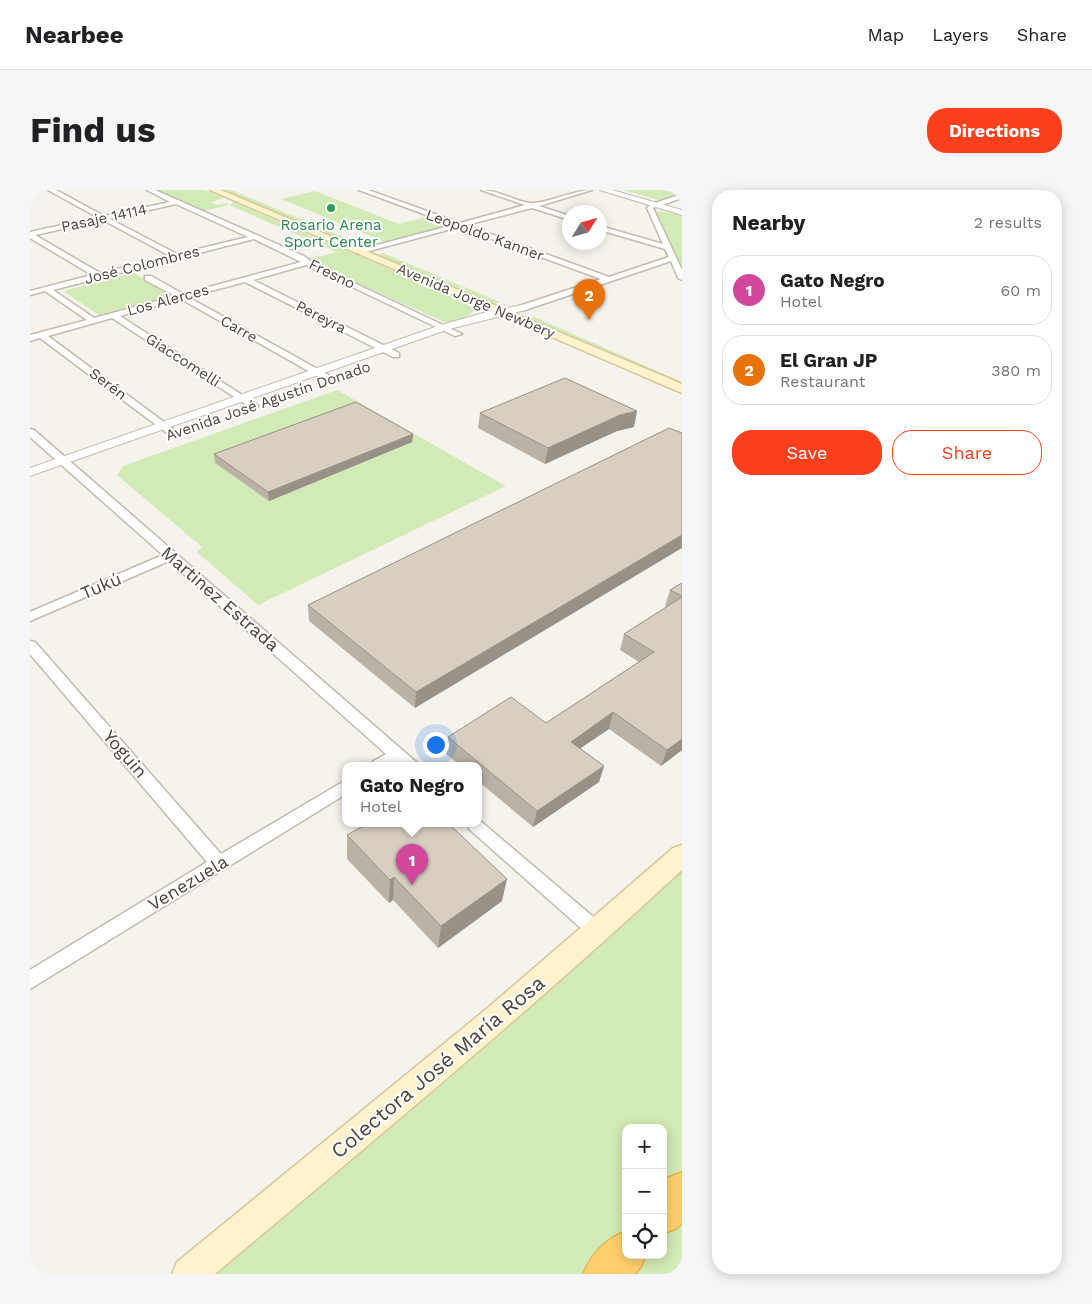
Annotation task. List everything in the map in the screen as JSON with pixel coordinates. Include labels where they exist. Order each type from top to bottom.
[{"type":"highway","points":[[667,1209],[682,1193]]},
{"type":"highway","points":[[605,1274],[622,1256]]},
{"type":"main road","name":"Avenida Jorge Newbery","points":[[214,190],[361,252],[505,307],[682,388]]},
{"type":"main road","points":[[238,190],[307,218]]},
{"type":"main road","name":"Avenida Jorge Newbery","points":[[359,240],[399,256]]},
{"type":"main road","name":"Avenida Jorge Newbery","points":[[505,307],[522,308],[682,379]]},
{"type":"main road","name":"Colectora José María Rosa","points":[[189,1274],[448,1060],[598,932],[682,855]]},
{"type":"street","points":[[51,190],[177,257]]},
{"type":"street","name":"Fresno","points":[[150,190],[458,334]]},
{"type":"street","name":"Leopoldo Kanner","points":[[362,190],[608,279]]},
{"type":"street","points":[[484,190],[562,215]]},
{"type":"street","points":[[361,252],[589,190]]},
{"type":"street","points":[[604,190],[682,209]]},
{"type":"street","points":[[616,190],[682,213]]},
{"type":"street","points":[[682,196],[650,208],[682,278]]},
{"type":"street","name":"Pasaje 14114","points":[[30,235],[177,202]]},
{"type":"street","points":[[607,230],[668,248]]},
{"type":"street","points":[[30,235],[99,276]]},
{"type":"street","name":"José Colombres","points":[[30,293],[254,237]]},
{"type":"street","points":[[522,308],[672,258]]},
{"type":"street","name":"Los Alerces","points":[[30,338],[306,262]]},
{"type":"street","name":"Carre","points":[[148,278],[329,379]]},
{"type":"street","name":"Pereyra","points":[[245,279],[396,356]]},
{"type":"street","points":[[47,289],[92,320]]},
{"type":"street","name":"Avenida José Agustín Donado","points":[[30,472],[316,372],[487,315],[505,307]]},
{"type":"street","name":"Avenida José Agustín Donado","points":[[30,484],[458,334],[496,319],[505,307]]},
{"type":"street","name":"Giaccomelli","points":[[113,315],[253,406]]},
{"type":"street","name":"Serén","points":[[41,334],[174,434]]},
{"type":"street","name":"Martinez Estrada","points":[[30,432],[405,762]]},
{"type":"street","name":"Tukú","points":[[30,617],[171,556]]},
{"type":"street","name":"Yoguin","points":[[30,645],[220,864]]},
{"type":"street","points":[[385,762],[397,755]]},
{"type":"street","name":"Venezuela","points":[[30,980],[342,788]]},
{"type":"street","points":[[478,827],[598,932]]},
{"type":"green space","points":[[156,190],[205,190],[224,198],[211,202],[217,205],[224,203],[229,205],[204,211]]},
{"type":"green space","points":[[220,190],[231,190],[363,245],[356,247]]},
{"type":"green space","points":[[623,190],[682,190],[682,194],[658,200]]},
{"type":"green space","name":"Rosario Arena Sport Center","points":[[315,191],[399,224],[425,217],[447,226],[393,241],[383,241],[281,199]]},
{"type":"green space","points":[[234,202],[477,307],[471,314],[462,319],[444,322],[315,264],[307,258],[337,252],[229,205]]},
{"type":"green space","points":[[655,212],[682,215],[682,267]]},
{"type":"green space","points":[[383,253],[500,302],[493,304],[376,255]]},
{"type":"green space","points":[[134,273],[172,295],[99,315],[63,291]]},
{"type":"green space","points":[[532,316],[682,382],[682,386],[526,317]]},
{"type":"green space","points":[[337,390],[506,486],[258,605],[197,552],[202,547],[117,475],[123,466]]},
{"type":"green space","points":[[682,855],[682,1274],[189,1274]]},
{"type":"building","points":[[565,378],[637,411],[620,415],[548,448],[480,413]]},
{"type":"building","points":[[356,402],[413,434],[268,492],[214,454]]},
{"type":"building","points":[[669,428],[682,433],[682,535],[416,692],[308,605]]},
{"type":"building","points":[[682,583],[682,596],[670,590]]},
{"type":"building","points":[[682,597],[682,739],[667,750],[613,712],[571,742],[604,766],[537,811],[482,765],[482,762],[478,762],[448,737],[511,697],[546,723],[654,652],[624,634]]},
{"type":"building","points":[[362,827],[452,827],[507,879],[441,926],[394,877],[390,880],[347,835]]},
{"type":"place","name":"Rosario Arena Sport Center","points":[[331,208]]},
{"type":"place","name":"El Gran JP","points":[[589,320]]},
{"type":"place","name":"Gato Negro","points":[[412,885]]}]
